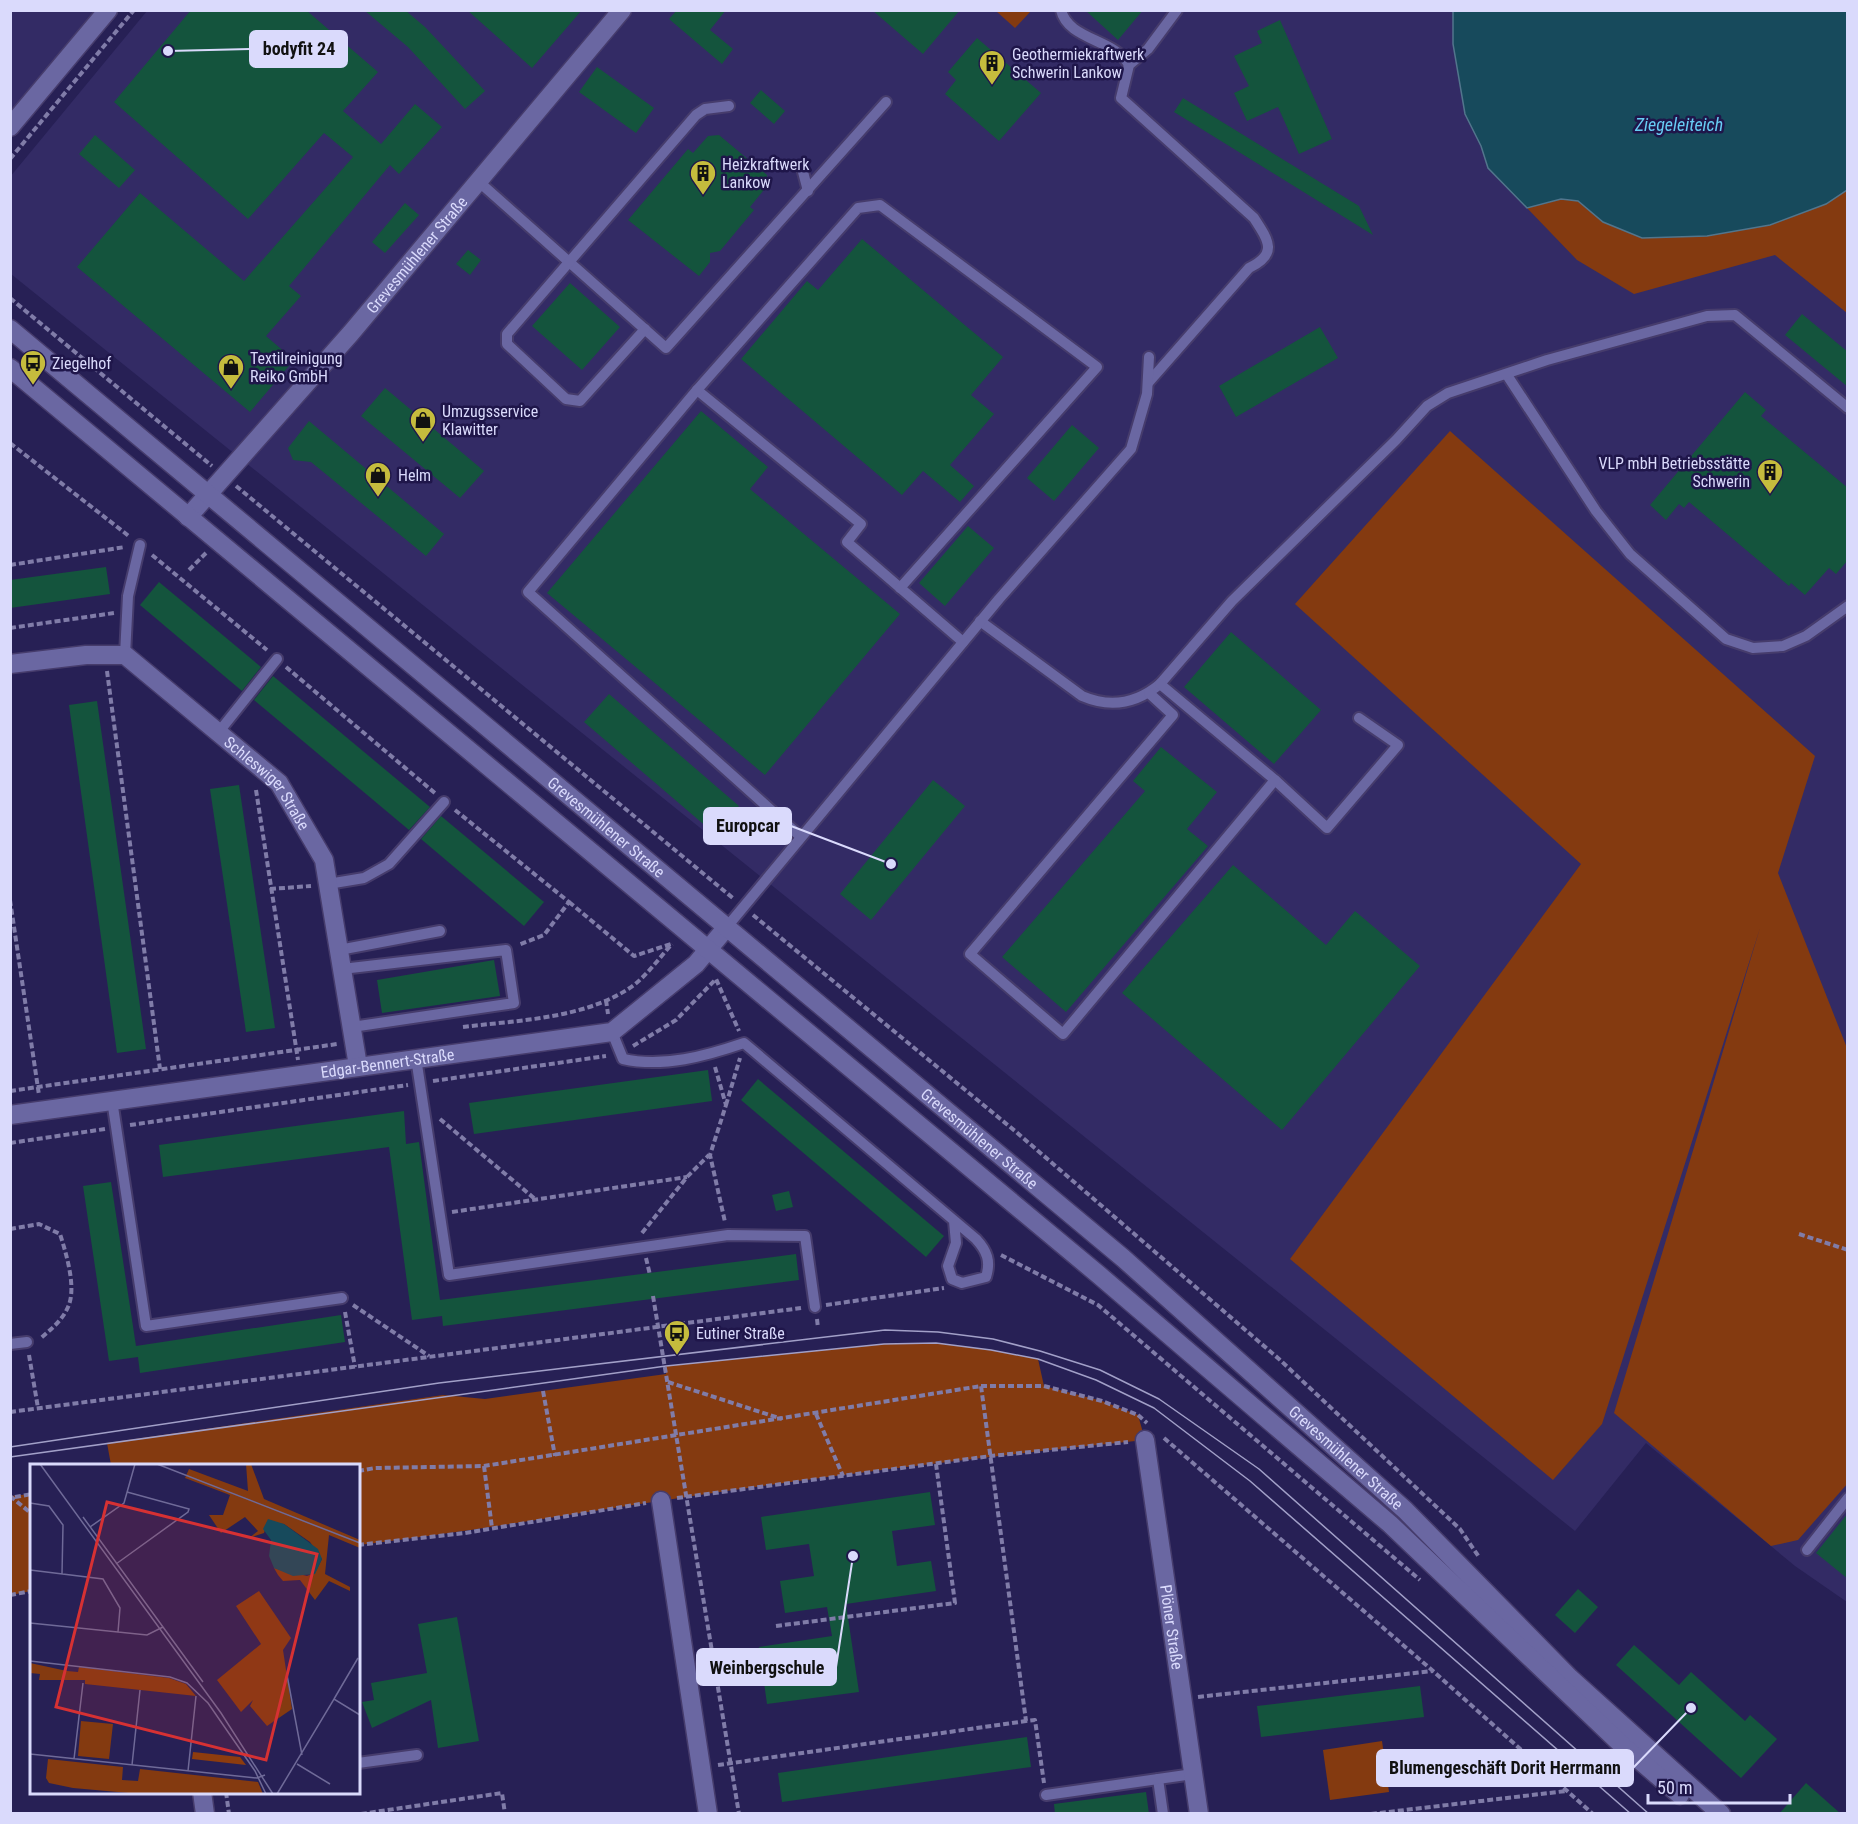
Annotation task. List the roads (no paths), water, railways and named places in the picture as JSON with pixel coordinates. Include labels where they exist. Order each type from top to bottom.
[{"type":"street","points":[[10,127],[108,10]]},
{"type":"street","name":"Grevesmühlener Straße","points":[[188,517],[209,496],[478,182],[622,10]]},
{"type":"street","name":"Grevesmühlener Straße","points":[[10,329],[1132,1266],[1405,1510],[1570,1678],[1721,1814]]},
{"type":"street","name":"Grevesmühlener Straße","points":[[10,368],[1099,1275],[1390,1524],[1623,1746],[1702,1814]]},
{"type":"street","points":[[10,664],[125,655]]},
{"type":"street","name":"Schleswiger Straße","points":[[125,655],[279,783],[324,860],[358,1066]]},
{"type":"street","points":[[612,1032],[696,964],[726,928]]},
{"type":"street","name":"Edgar-Bennert-Straße","points":[[10,1115],[612,1032]]},
{"type":"street","name":"Plöner Straße","points":[[1150,1435],[1182,1699],[1199,1814]]},
{"type":"street","points":[[661,1501],[708,1814]]},
{"type":"street","points":[[202,1794],[205,1814]]},
{"type":"lane","points":[[1061,10],[1065,22],[1124,55],[1129,65]]},
{"type":"lane","points":[[1148,383],[1249,268],[1264,261],[1268,253],[1267,237],[1254,218],[1121,98],[1129,65],[1148,49],[1177,10]]},
{"type":"lane","points":[[478,182],[666,348],[886,102]]},
{"type":"lane","points":[[645,329],[580,401],[566,399],[507,344],[507,334],[696,115],[705,109],[729,106]]},
{"type":"lane","points":[[802,168],[808,191]]},
{"type":"lane","points":[[801,837],[528,592],[697,390],[858,208],[880,205],[1097,367],[900,588]]},
{"type":"lane","points":[[980,621],[1082,696],[1098,703],[1116,704],[1149,693],[1160,684],[1232,601],[1396,440],[1427,406],[1448,393],[1508,375],[1547,360],[1707,316],[1735,315],[1848,408]]},
{"type":"lane","points":[[726,928],[980,621],[1131,449],[1147,394],[1149,357]]},
{"type":"lane","points":[[1508,375],[1596,511],[1630,554],[1726,639],[1753,648],[1783,646],[1806,636],[1848,606]]},
{"type":"lane","points":[[697,390],[861,524],[847,542],[963,642]]},
{"type":"lane","points":[[125,655],[127,611],[140,545]]},
{"type":"lane","points":[[218,733],[277,659]]},
{"type":"lane","points":[[1160,684],[1275,780],[1327,828],[1398,745],[1359,718]]},
{"type":"lane","points":[[1149,693],[1173,715],[970,954],[1063,1034],[1275,780]]},
{"type":"lane","points":[[328,884],[364,878],[389,864],[444,802]]},
{"type":"lane","points":[[339,950],[440,931]]},
{"type":"lane","points":[[342,969],[506,950],[514,1003],[352,1027]]},
{"type":"lane","points":[[612,1032],[623,1059],[644,1064],[711,1055],[744,1043],[954,1221],[984,1247],[989,1259],[986,1277],[962,1283],[952,1279],[948,1266],[956,1243],[954,1221]]},
{"type":"lane","points":[[416,1058],[449,1275],[728,1235],[805,1236],[815,1306]]},
{"type":"lane","points":[[112,1100],[146,1326],[342,1298]]},
{"type":"lane","points":[[10,1344],[27,1344]]},
{"type":"lane","points":[[1807,1550],[1848,1498]]},
{"type":"lane","points":[[360,1763],[417,1755]]},
{"type":"lane","points":[[1046,1795],[1193,1774]]},
{"type":"lane","points":[[1158,1779],[1163,1814]]},
{"type":"water","name":"Ziegeleiteich","points":[[1453,11],[1847,11],[1847,190],[1826,204],[1770,225],[1707,236],[1642,238],[1603,222],[1578,201],[1561,199],[1527,208],[1488,168],[1481,146],[1465,114],[1453,44]]},
{"type":"tram line","points":[[10,1447],[439,1383],[885,1330],[938,1332],[993,1339],[1100,1370],[1159,1399],[1259,1469],[1649,1814]]},
{"type":"tram line","points":[[10,1457],[666,1366],[884,1344],[936,1343],[1038,1359],[1096,1380],[1154,1408],[1250,1481],[1631,1814]]},
{"type":"place","name":"bodyfit 24","points":[[168,51]]},
{"type":"place","name":"Geothermiekraftwerk Schwerin Lankow","points":[[992,86]]},
{"type":"place","name":"Heizkraftwerk Lankow","points":[[703,196]]},
{"type":"place","name":"Ziegelhof","points":[[33,386]]},
{"type":"place","name":"Textilreinigung Reiko GmbH","points":[[231,390]]},
{"type":"place","name":"Umzugsservice Klawitter","points":[[423,443]]},
{"type":"place","name":"VLP mbH Betriebsstätte Schwerin","points":[[1770,495]]},
{"type":"place","name":"Helm","points":[[378,498]]},
{"type":"place","name":"Europcar","points":[[891,864]]},
{"type":"place","name":"Eutiner Straße","points":[[677,1356]]},
{"type":"place","name":"Weinbergschule","points":[[853,1556]]},
{"type":"place","name":"Blumengeschäft Dorit Herrmann","points":[[1691,1708]]}]
